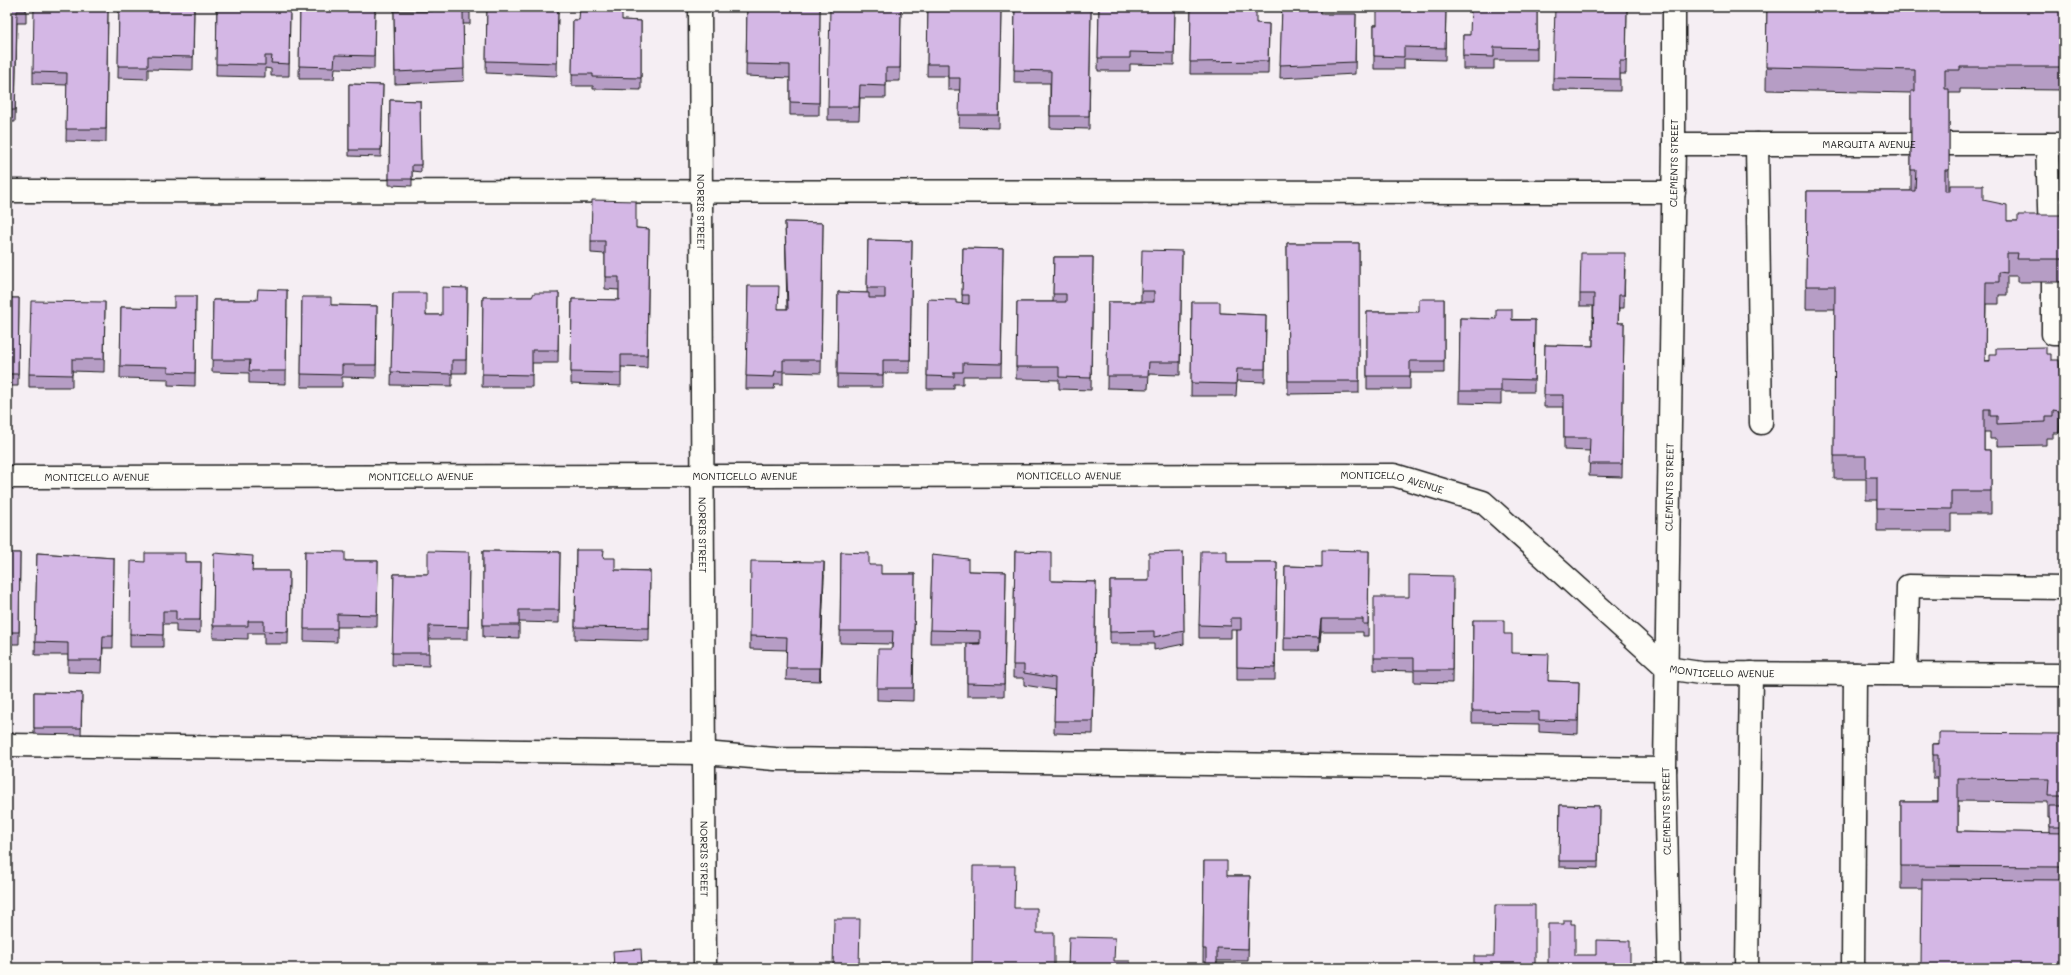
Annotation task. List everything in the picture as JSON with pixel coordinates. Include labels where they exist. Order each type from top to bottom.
[{"type":"street","name":"NORRIS STREET","points":[[700,7],[704,968]]},
{"type":"street","name":"CLEMENTS STREET","points":[[1669,968],[1665,769],[1674,192],[1674,7]]},
{"type":"street","name":"MARQUITA AVENUE","points":[[1674,144],[2055,144]]},
{"type":"street","points":[[1757,144],[1762,423]]},
{"type":"street","points":[[2050,237],[2055,144]]},
{"type":"street","points":[[7,191],[700,190],[1674,192]]},
{"type":"street","points":[[2052,282],[2052,334],[2064,334]]},
{"type":"street","name":"MONTICELLO AVENUE","points":[[7,477],[1394,475],[1483,502],[1667,668],[1700,673],[2064,675]]},
{"type":"street","points":[[1906,674],[1908,586],[2064,588]]},
{"type":"street","points":[[1747,968],[1751,673]]},
{"type":"street","points":[[1853,968],[1856,674]]},
{"type":"street","points":[[7,745],[704,752],[775,759],[1665,769]]},
{"type":"building","points":[[7,7],[26,7],[26,11],[17,11],[15,110],[7,110]]},
{"type":"building","points":[[34,7],[108,8],[106,129],[66,129],[67,73],[33,72]]},
{"type":"building","points":[[119,7],[194,7],[193,57],[148,56],[148,66],[118,66]]},
{"type":"building","points":[[217,7],[290,7],[289,64],[271,63],[272,56],[265,56],[265,65],[216,64]]},
{"type":"building","points":[[300,7],[375,7],[374,56],[335,55],[334,67],[299,66]]},
{"type":"building","points":[[433,7],[470,7],[470,12],[463,12],[464,69],[395,72],[394,11],[433,11]]},
{"type":"building","points":[[487,7],[558,7],[557,63],[486,61]]},
{"type":"building","points":[[580,7],[614,7],[614,12],[622,12],[622,20],[641,21],[641,78],[593,77],[593,74],[572,74],[573,20],[579,20]]},
{"type":"building","points":[[747,7],[820,7],[819,103],[790,102],[790,65],[746,64]]},
{"type":"building","points":[[830,7],[901,7],[900,68],[886,68],[886,86],[860,85],[859,107],[828,107]]},
{"type":"building","points":[[928,7],[1001,7],[999,115],[959,115],[960,78],[948,78],[948,64],[927,64]]},
{"type":"building","points":[[1015,7],[1054,7],[1054,9],[1091,10],[1089,116],[1050,116],[1051,71],[1014,70]]},
{"type":"building","points":[[1099,7],[1175,7],[1174,53],[1130,52],[1130,58],[1098,58]]},
{"type":"building","points":[[1191,7],[1256,7],[1256,23],[1269,24],[1268,61],[1190,62]]},
{"type":"building","points":[[1282,7],[1321,7],[1321,14],[1356,14],[1355,62],[1280,65]]},
{"type":"building","points":[[1377,7],[1446,7],[1445,48],[1404,47],[1404,57],[1374,56],[1374,25],[1377,25]]},
{"type":"building","points":[[1471,7],[1537,7],[1537,48],[1494,47],[1494,57],[1463,56],[1463,35],[1470,35]]},
{"type":"building","points":[[1555,7],[1627,7],[1626,61],[1620,61],[1620,79],[1553,78]]},
{"type":"building","points":[[1767,7],[2064,7],[2064,67],[1960,67],[1960,70],[1945,70],[1945,89],[1949,89],[1949,170],[1945,170],[1945,191],[1950,191],[1950,185],[1983,185],[1983,200],[2007,205],[2007,221],[2018,221],[2018,215],[2064,215],[2064,259],[2017,259],[2018,253],[2007,253],[2007,273],[1999,272],[1999,282],[1986,282],[1985,361],[1990,361],[1990,354],[1996,354],[1996,348],[2046,347],[2046,354],[2051,354],[2051,360],[2059,360],[2062,393],[2059,411],[2053,410],[2053,416],[2046,416],[2046,422],[1997,424],[1997,416],[1990,416],[1990,409],[1984,409],[1984,450],[1991,450],[1991,491],[1951,491],[1951,509],[1877,508],[1877,477],[1866,477],[1866,456],[1834,456],[1835,286],[1806,286],[1807,191],[1915,191],[1916,170],[1911,170],[1911,91],[1915,91],[1915,70],[1766,67]]},
{"type":"building","points":[[349,84],[383,85],[381,150],[349,150]]},
{"type":"building","points":[[390,100],[420,101],[421,165],[412,165],[412,179],[389,179]]},
{"type":"building","points":[[592,200],[636,201],[636,228],[649,229],[647,355],[621,355],[621,373],[571,372],[572,299],[619,300],[619,277],[605,277],[605,241],[591,241]]},
{"type":"building","points":[[785,222],[823,223],[821,360],[783,360],[783,371],[775,371],[774,377],[746,376],[748,286],[779,286],[778,309],[788,309]]},
{"type":"building","points":[[868,240],[912,241],[910,360],[883,360],[883,375],[837,374],[838,292],[869,293],[869,298],[885,298],[885,288],[867,288]]},
{"type":"building","points":[[1287,243],[1359,243],[1359,381],[1288,381]]},
{"type":"building","points":[[963,248],[1003,249],[1001,364],[963,363],[963,372],[954,372],[954,377],[927,376],[928,299],[956,300],[956,303],[969,304],[969,295],[962,295]]},
{"type":"building","points":[[1142,250],[1182,251],[1180,362],[1149,362],[1148,376],[1107,376],[1108,302],[1154,302],[1154,291],[1141,291]]},
{"type":"building","points":[[1581,253],[1625,253],[1624,295],[1619,295],[1618,323],[1624,323],[1622,464],[1589,464],[1590,438],[1564,438],[1564,395],[1544,395],[1545,345],[1593,346],[1594,294],[1580,294]]},
{"type":"building","points":[[1054,257],[1093,257],[1091,378],[1059,377],[1059,367],[1016,367],[1017,302],[1066,302],[1066,294],[1053,294]]},
{"type":"building","points":[[442,287],[467,288],[466,360],[452,360],[452,374],[391,372],[393,293],[426,293],[426,315],[442,315]]},
{"type":"building","points":[[258,289],[287,290],[286,371],[249,371],[250,360],[212,360],[213,300],[257,300]]},
{"type":"building","points":[[534,293],[559,293],[558,350],[532,350],[532,375],[482,374],[483,297],[532,297]]},
{"type":"building","points":[[174,296],[196,296],[195,373],[168,372],[168,367],[120,366],[121,307],[174,308]]},
{"type":"building","points":[[302,297],[331,297],[331,305],[377,306],[376,365],[342,365],[342,375],[301,374]]},
{"type":"building","points":[[7,298],[19,298],[18,374],[7,374]]},
{"type":"building","points":[[1419,299],[1444,299],[1444,361],[1410,361],[1410,376],[1367,376],[1367,312],[1419,312]]},
{"type":"building","points":[[31,301],[105,302],[104,359],[72,359],[72,375],[29,374]]},
{"type":"building","points":[[1192,302],[1220,302],[1220,313],[1266,315],[1265,369],[1237,369],[1236,384],[1191,383]]},
{"type":"building","points":[[1496,309],[1512,309],[1512,320],[1535,320],[1534,380],[1501,379],[1501,391],[1459,391],[1460,318],[1496,319]]},
{"type":"building","points":[[576,550],[604,550],[603,558],[615,558],[615,570],[650,571],[649,628],[575,627]]},
{"type":"building","points":[[1322,550],[1369,551],[1368,624],[1363,624],[1363,619],[1321,619],[1319,638],[1284,637],[1285,566],[1322,567]]},
{"type":"building","points":[[305,551],[345,552],[345,561],[378,561],[377,615],[337,614],[337,629],[304,629]]},
{"type":"building","points":[[428,551],[469,552],[468,627],[429,626],[429,653],[392,653],[394,574],[428,574]]},
{"type":"building","points":[[483,551],[560,552],[559,610],[519,610],[519,625],[483,625]]},
{"type":"building","points":[[1015,551],[1051,552],[1051,581],[1096,582],[1093,721],[1054,721],[1055,678],[1024,673],[1024,665],[1013,665]]},
{"type":"building","points":[[1201,551],[1227,551],[1227,562],[1277,562],[1275,668],[1237,667],[1237,630],[1241,630],[1241,618],[1231,618],[1231,626],[1199,625]]},
{"type":"building","points":[[841,552],[869,553],[869,565],[881,565],[881,574],[915,574],[913,688],[877,688],[878,649],[892,649],[893,631],[840,631]]},
{"type":"building","points":[[1183,552],[1184,631],[1154,637],[1154,631],[1110,632],[1110,581],[1149,581],[1149,553]]},
{"type":"building","points":[[7,553],[20,553],[19,632],[7,632]]},
{"type":"building","points":[[37,553],[114,558],[113,636],[103,636],[102,660],[68,660],[68,643],[35,642]]},
{"type":"building","points":[[145,553],[185,553],[185,562],[201,562],[200,620],[176,620],[176,611],[163,611],[163,635],[130,634],[131,561],[145,562]]},
{"type":"building","points":[[214,553],[253,556],[252,571],[289,571],[288,632],[264,631],[264,621],[248,621],[248,626],[213,626]]},
{"type":"building","points":[[932,555],[968,559],[968,571],[1006,572],[1004,684],[967,683],[967,644],[980,644],[980,631],[930,630]]},
{"type":"building","points":[[751,561],[824,562],[820,668],[786,668],[787,637],[750,636]]},
{"type":"building","points":[[1409,575],[1453,576],[1452,670],[1414,670],[1414,658],[1374,658],[1374,597],[1409,597]]},
{"type":"building","points":[[1473,620],[1504,620],[1504,634],[1512,634],[1512,653],[1549,654],[1548,681],[1579,682],[1578,721],[1539,720],[1539,712],[1472,711]]},
{"type":"building","points":[[34,692],[82,693],[81,728],[34,728]]},
{"type":"building","points":[[1939,733],[2064,734],[2064,796],[2048,796],[2049,779],[1958,778],[1958,831],[2064,833],[2064,867],[1901,866],[1901,802],[1938,802],[1938,755],[1933,755],[1933,744],[1939,744]]},
{"type":"building","points":[[1560,805],[1599,806],[1598,861],[1559,861]]},
{"type":"building","points":[[2050,806],[2064,806],[2064,827],[2050,827]]},
{"type":"building","points":[[1204,861],[1227,861],[1227,876],[1250,876],[1248,949],[1217,948],[1217,968],[1206,968],[1206,949],[1203,949]]},
{"type":"building","points":[[973,866],[1015,866],[1014,908],[1037,908],[1037,933],[1054,933],[1054,968],[972,968]]},
{"type":"building","points":[[1922,879],[2064,880],[2064,968],[1921,968]]},
{"type":"building","points":[[1495,905],[1535,905],[1535,968],[1474,968],[1474,956],[1494,956]]},
{"type":"building","points":[[834,919],[860,919],[859,968],[833,968]]},
{"type":"building","points":[[1564,920],[1571,920],[1571,924],[1575,924],[1575,955],[1596,955],[1596,940],[1630,941],[1630,968],[1548,968],[1548,924],[1564,924]]},
{"type":"building","points":[[1069,937],[1115,938],[1114,961],[1130,961],[1130,968],[1068,968]]},
{"type":"building","points":[[641,949],[642,968],[614,968],[613,951]]},
{"type":"building","points":[[879,964],[907,965],[907,968],[879,968]]}]
